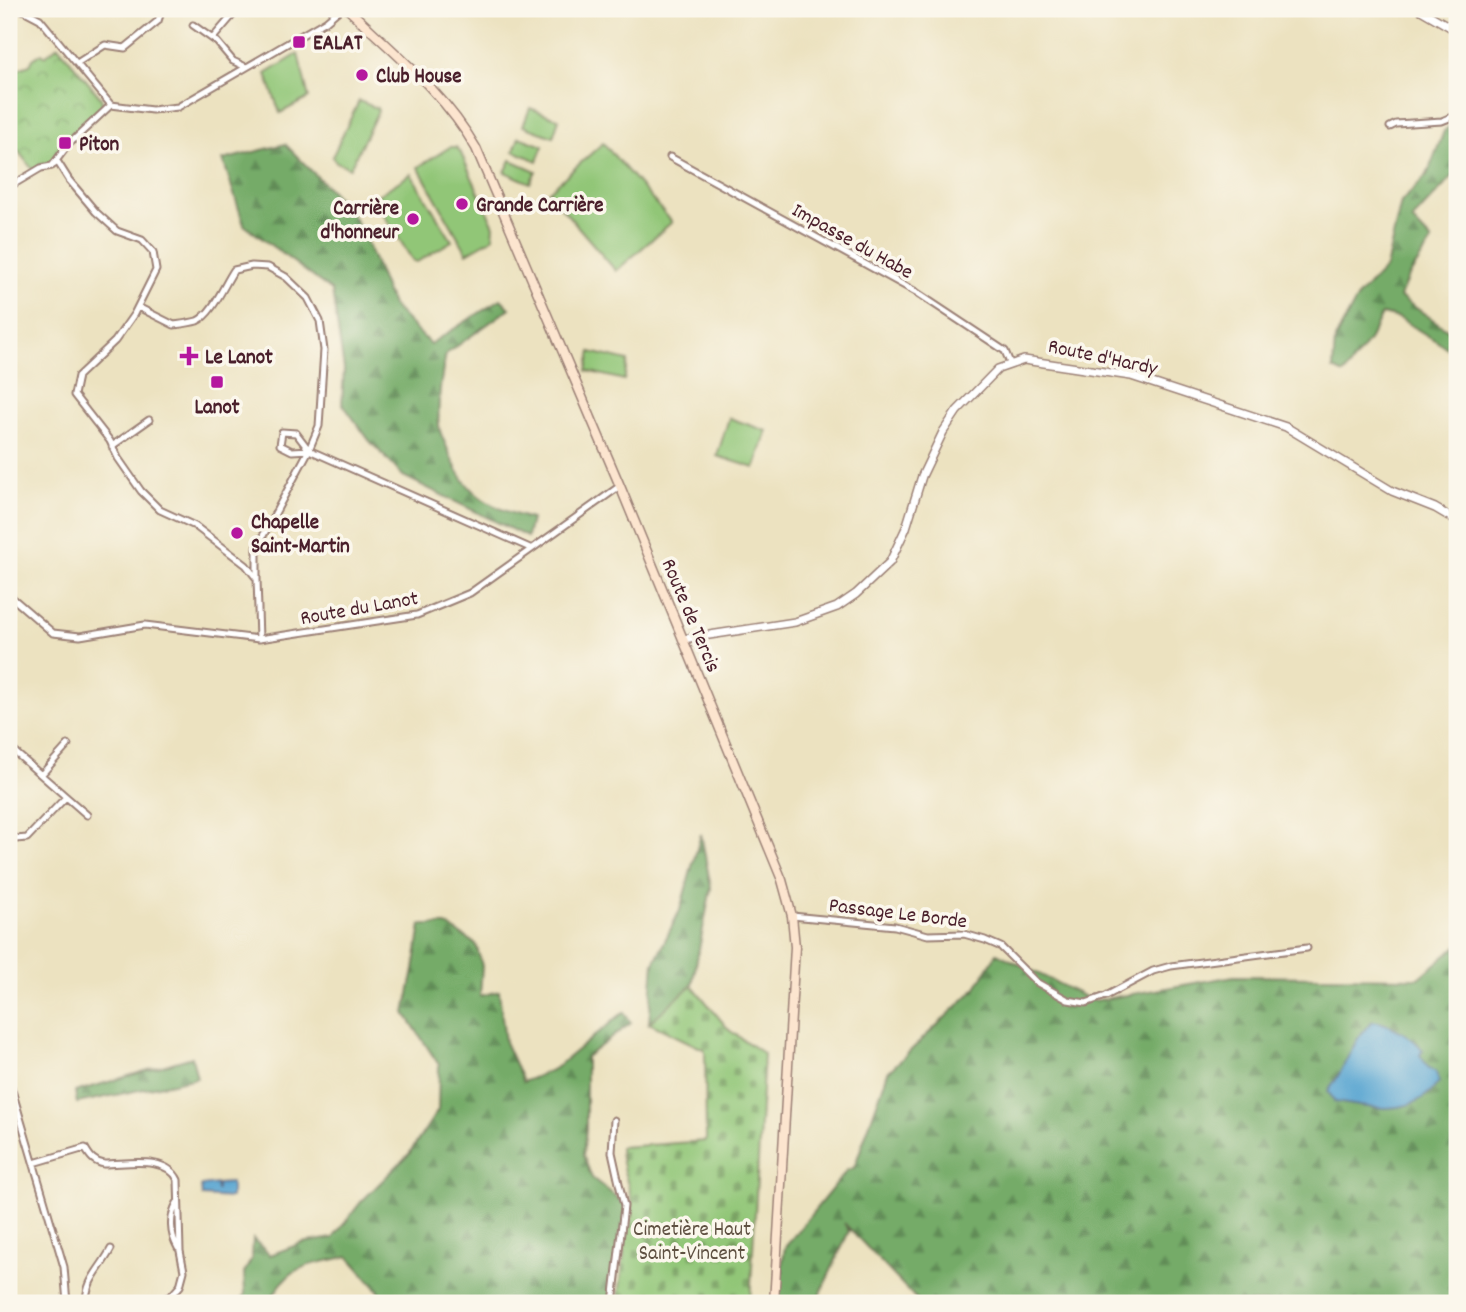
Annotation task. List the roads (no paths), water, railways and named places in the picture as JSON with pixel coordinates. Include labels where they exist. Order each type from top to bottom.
[{"type":"main road","name":"Route de Tercis","points":[[348,9],[443,100],[476,148],[776,862],[792,916],[795,962],[774,1303]]},
{"type":"street","points":[[21,9],[32,12],[40,19],[111,105],[152,110],[178,107],[326,21],[340,9]]},
{"type":"street","points":[[77,63],[105,45],[125,47],[158,21],[162,9]]},
{"type":"street","points":[[213,38],[238,9]]},
{"type":"street","points":[[1419,9],[1457,31]]},
{"type":"street","points":[[193,25],[213,38],[233,61],[246,67]]},
{"type":"street","points":[[9,187],[40,168],[52,166],[68,145],[111,105]]},
{"type":"street","points":[[1390,127],[1396,124],[1442,121],[1457,116]]},
{"type":"street","name":"Impasse du Habe","points":[[670,157],[916,292],[1005,351],[1010,363]]},
{"type":"street","points":[[57,161],[96,212],[117,231],[142,240],[153,252],[156,270],[138,307],[115,341],[78,376],[74,395],[141,491],[160,510],[195,526],[246,565],[257,579]]},
{"type":"street","points":[[138,307],[174,326],[198,321],[211,311],[221,288],[234,270],[252,266],[268,267],[286,277],[308,298],[320,321],[323,340],[319,426],[257,547],[259,639]]},
{"type":"street","name":"Route d'Hardy","points":[[1010,363],[1024,359],[1039,360],[1131,376],[1261,418],[1286,427],[1318,444],[1392,491],[1435,508],[1457,521]]},
{"type":"street","points":[[683,639],[759,629],[818,615],[837,607],[873,579],[890,562],[906,528],[922,476],[943,432],[976,389],[998,369],[1010,363]]},
{"type":"street","points":[[112,446],[149,420]]},
{"type":"street","points":[[309,450],[296,433],[282,432],[280,445],[292,451],[309,450],[530,548]]},
{"type":"street","name":"Route du Lanot","points":[[9,595],[53,633],[80,636],[145,625],[259,639],[417,615],[470,593],[620,486]]},
{"type":"street","points":[[41,775],[68,744]]},
{"type":"street","points":[[9,747],[87,815]]},
{"type":"street","points":[[9,832],[16,839],[27,838],[66,797]]},
{"type":"street","name":"Passage Le Borde","points":[[792,916],[895,926],[928,935],[964,934],[985,940],[1001,947],[1036,982],[1068,1000],[1086,1003],[1106,996],[1153,971],[1171,966],[1307,948]]},
{"type":"street","points":[[9,1080],[64,1267],[67,1303]]},
{"type":"street","points":[[613,1303],[624,1206],[612,1152],[614,1120]]},
{"type":"street","points":[[34,1163],[85,1148],[90,1157],[104,1164],[162,1165],[175,1174],[178,1180],[180,1251]]},
{"type":"street","points":[[111,1249],[101,1269],[89,1281],[88,1303],[151,1303],[166,1300],[183,1280],[180,1251],[172,1228],[171,1215],[177,1203]]},
{"type":"street","points":[[172,1228],[179,1228]]},
{"type":"water","points":[[1373,1021],[1407,1035],[1423,1050],[1420,1055],[1428,1067],[1436,1072],[1439,1082],[1417,1101],[1405,1106],[1378,1108],[1335,1102],[1328,1091],[1359,1037]]},
{"type":"water","points":[[231,1183],[231,1198],[202,1196],[201,1186],[216,1184],[217,1191],[217,1184]]},
{"type":"place","name":"EALAT","points":[[299,42]]},
{"type":"place","name":"Club House","points":[[362,75]]},
{"type":"place","name":"Piton","points":[[65,143]]},
{"type":"place","name":"Grande Carrière","points":[[462,204]]},
{"type":"place","name":"Carrière d'honneur","points":[[413,219]]},
{"type":"place","name":"Le Lanot","points":[[189,356]]},
{"type":"place","name":"Lanot","points":[[217,382]]},
{"type":"place","name":"Chapelle Saint-Martin","points":[[237,533]]},
{"type":"park label","name":"Cimetière Haut Saint-Vincent","points":[[692,1240]]}]
